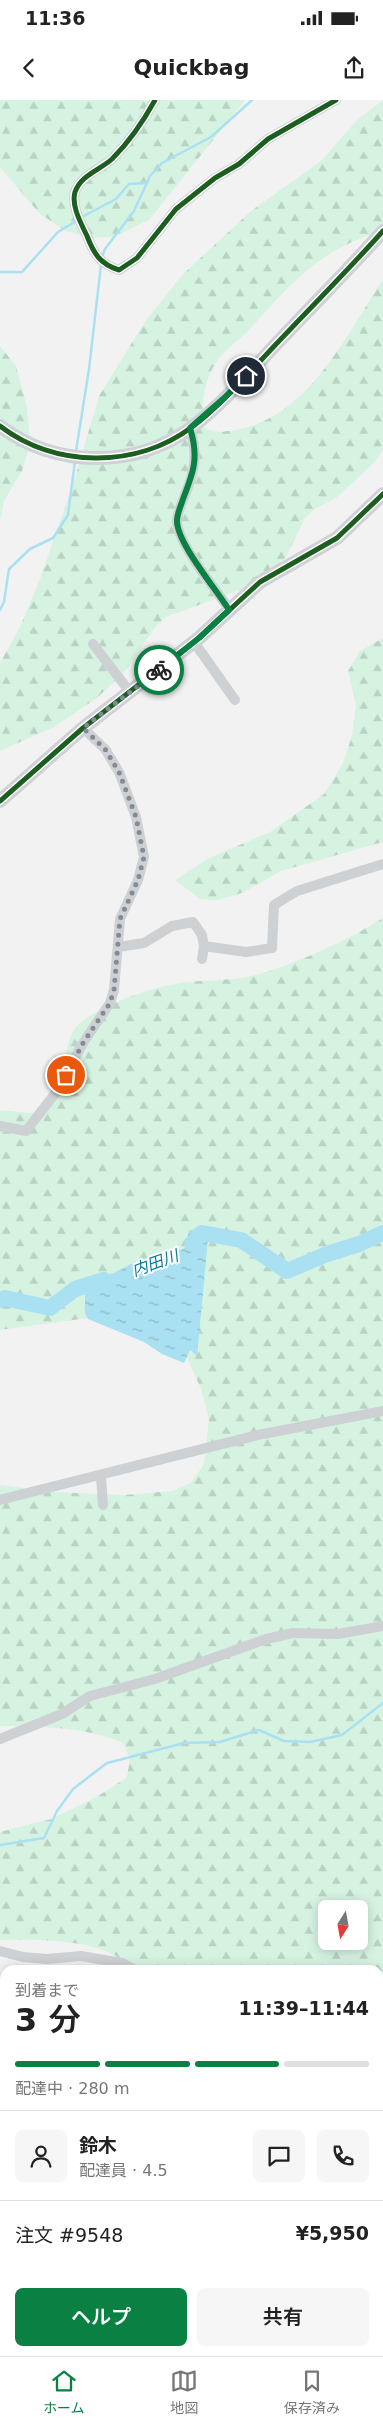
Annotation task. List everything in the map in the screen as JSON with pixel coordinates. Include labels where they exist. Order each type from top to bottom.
[{"type":"street","points":[[156,100],[140,127],[111,160],[81,181],[75,192],[74,204],[96,257],[106,266],[119,270],[128,266],[137,258],[176,209],[215,178],[239,164],[268,139],[336,100]]},
{"type":"street","points":[[0,426],[10,434],[40,448],[72,457],[106,459],[151,449],[190,428],[224,398],[383,231]]},
{"type":"street","points":[[190,428],[196,447],[193,473],[177,515],[178,530],[180,538],[229,610]]},
{"type":"street","points":[[0,801],[83,728],[194,642],[260,582],[337,538],[383,494]]},
{"type":"street","points":[[194,642],[235,700]]},
{"type":"street","points":[[93,644],[130,692]]},
{"type":"street","points":[[0,1126],[26,1131],[57,1091],[83,1043],[110,1003],[114,990],[120,919],[138,880],[144,857],[136,817],[119,772],[105,749],[83,728]]},
{"type":"street","points":[[204,946],[246,952],[272,948],[274,906],[297,890],[383,864]]},
{"type":"street","points":[[118,947],[144,943],[172,926],[193,922],[202,936],[204,946],[202,959]]},
{"type":"street","points":[[0,1500],[258,1435],[383,1411]]},
{"type":"street","points":[[101,1476],[103,1505]]},
{"type":"street","points":[[0,1739],[62,1714],[90,1696],[155,1679],[266,1639],[293,1633],[338,1634],[383,1626]]},
{"type":"street","points":[[0,1951],[23,1957],[47,1959],[81,1956],[117,1965]]},
{"type":"green space","points":[[0,100],[245,100],[149,220],[114,237],[90,238],[64,230],[39,213],[0,167]]},
{"type":"green space","points":[[383,100],[383,231],[360,239],[323,258],[307,270],[278,298],[218,360],[205,387],[203,411],[204,427],[219,432],[260,423],[283,410],[304,392],[322,371],[383,279],[383,449],[375,462],[337,497],[315,509],[305,518],[286,557],[269,575],[237,591],[166,617],[156,626],[126,670],[97,698],[54,727],[0,751],[0,663],[20,627],[40,579],[72,487],[99,396],[146,320],[183,274],[251,211],[321,161],[357,120]]},
{"type":"green space","points":[[0,346],[16,366],[27,407],[30,445],[22,471],[4,501],[0,519]]},
{"type":"green space","points":[[383,638],[383,842],[281,871],[242,893],[217,900],[200,899],[175,880],[209,858],[270,832],[324,794],[342,765],[352,736],[356,705],[348,671],[360,651]]},
{"type":"green space","points":[[383,918],[383,1965],[126,1965],[121,1959],[90,1946],[51,1941],[0,1940],[0,1832],[51,1819],[95,1798],[127,1777],[130,1758],[123,1743],[93,1733],[63,1728],[0,1726],[0,1485],[56,1492],[124,1495],[172,1491],[191,1483],[204,1464],[209,1419],[201,1389],[187,1357],[172,1338],[88,1318],[0,1330],[0,1110],[29,1113],[45,1111],[59,1083],[73,1031],[86,1019],[109,1005],[164,986],[184,982],[251,976],[318,952]]},
{"type":"water","points":[[209,1228],[197,1356],[190,1350],[184,1363],[162,1354],[144,1342],[88,1319],[85,1313],[85,1284],[116,1272],[135,1262],[163,1257],[185,1248],[189,1230]]},
{"type":"waterway","points":[[102,257],[105,249],[134,211],[150,176],[162,163],[211,137],[252,100]]},
{"type":"waterway","points":[[82,217],[116,199],[129,184],[146,183]]},
{"type":"waterway","points":[[0,272],[22,272],[58,232],[78,220]]},
{"type":"waterway","points":[[76,451],[89,369],[101,265]]},
{"type":"waterway","points":[[0,610],[4,602],[9,569],[30,549],[53,538],[68,515],[75,461]]},
{"type":"waterway","name":"内田川","points":[[192,1244],[202,1233],[241,1240],[287,1271],[383,1233]]},
{"type":"waterway","name":"内田川","points":[[0,1300],[5,1298],[50,1308],[75,1289],[104,1280]]},
{"type":"waterway","points":[[0,1845],[44,1838],[57,1811],[73,1789],[107,1763],[184,1743],[220,1742],[259,1730],[284,1741],[310,1742],[342,1735],[383,1703]]},
{"type":"cycle path","points":[[155,100],[141,124],[125,145],[112,159],[82,181],[75,192],[75,209],[92,248],[102,261],[112,268],[119,270],[137,258],[176,209],[215,178],[239,164],[268,139],[336,100]]},
{"type":"cycle path","points":[[0,426],[22,440],[45,450],[70,456],[96,458],[121,456],[146,450],[170,441],[192,427],[227,396],[383,231]]},
{"type":"cycle path","points":[[0,801],[83,728],[199,638],[260,582],[337,538],[383,494]]},
{"type":"way so far","points":[[66,1075],[83,1043],[110,1003],[114,990],[120,919],[138,880],[144,857],[136,817],[119,772],[105,749],[83,728],[159,670]]},
{"type":"route","points":[[159,670],[199,638],[229,610],[180,538],[176,522],[193,473],[196,447],[190,428],[246,376]]}]
